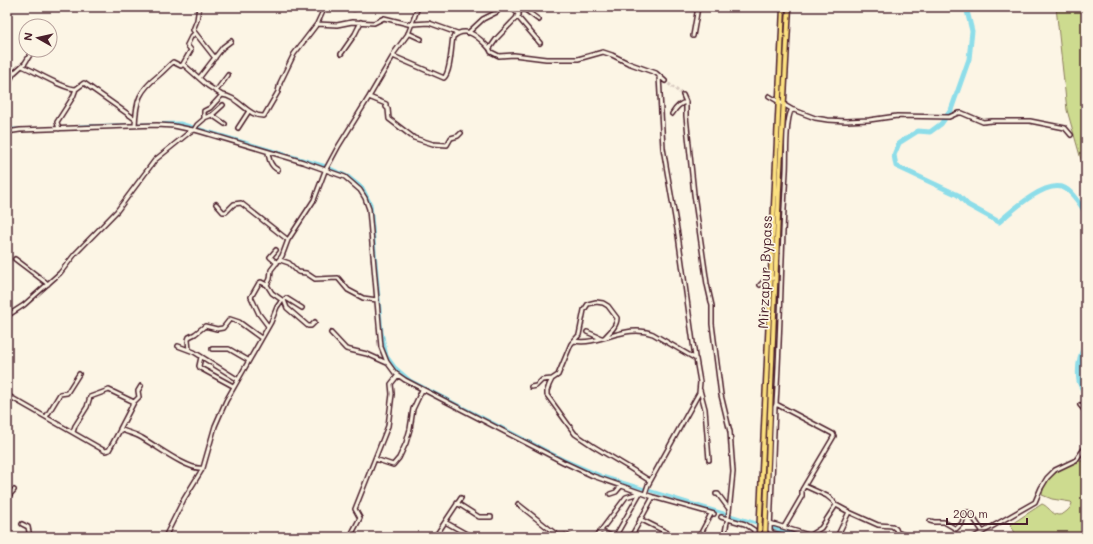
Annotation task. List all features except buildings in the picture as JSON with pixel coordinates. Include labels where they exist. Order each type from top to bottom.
[{"type":"highway","name":"Mirzapur Bypass","points":[[759,537],[782,7]]},
{"type":"highway","name":"Mirzapur Bypass","points":[[765,537],[789,7]]},
{"type":"street","points":[[199,7],[197,20],[193,29],[194,34],[204,43],[215,58]]},
{"type":"street","points":[[183,64],[222,96],[232,98],[249,111],[264,116],[278,92],[280,83],[294,54],[317,24],[325,7]]},
{"type":"street","points":[[348,7],[354,9],[360,7]]},
{"type":"street","points":[[267,285],[271,270],[284,254],[288,240],[314,200],[327,168],[394,53],[408,33],[418,7]]},
{"type":"street","points":[[468,33],[483,19],[497,12],[500,7]]},
{"type":"street","points":[[511,7],[540,43]]},
{"type":"street","points":[[693,36],[698,7]]},
{"type":"street","points":[[490,48],[518,15],[522,8],[527,10],[532,16],[539,20]]},
{"type":"street","points":[[317,24],[333,25],[350,22],[376,23],[384,18],[412,25],[429,22],[457,33],[477,35],[490,48],[491,52],[499,56],[514,55],[546,59],[583,58],[599,52],[607,53],[659,76],[665,81]]},
{"type":"street","points":[[341,54],[355,34],[360,22]]},
{"type":"street","points":[[408,33],[421,39]]},
{"type":"street","points":[[393,56],[444,78],[450,62],[453,36],[457,33]]},
{"type":"street","points":[[135,123],[139,96],[147,85],[172,62],[181,66],[183,64],[190,54],[191,50],[187,45],[194,34]]},
{"type":"street","points":[[200,78],[223,47],[231,41]]},
{"type":"street","points":[[7,87],[8,81],[28,58]]},
{"type":"street","points":[[22,66],[62,85],[76,89]]},
{"type":"street","points":[[216,91],[228,75]]},
{"type":"street","points":[[659,76],[663,148],[678,235],[695,357],[699,371],[700,390],[705,409],[709,460]]},
{"type":"street","points":[[59,127],[57,122],[73,97],[76,89],[84,83],[88,84],[135,123]]},
{"type":"street","points":[[683,95],[686,102],[694,198],[707,284],[712,306],[712,324],[722,400],[730,432],[733,472],[724,537]]},
{"type":"street","points":[[204,118],[204,111],[210,108],[222,96]]},
{"type":"street","points":[[769,96],[793,110],[814,118],[835,121],[869,120],[897,116],[947,117],[960,112],[983,122],[1030,121],[1065,128],[1071,135]]},
{"type":"street","points":[[369,97],[386,104],[389,120],[418,140],[433,144],[447,145],[451,138],[458,136],[461,133]]},
{"type":"street","points":[[672,114],[674,110],[682,103],[686,102]]},
{"type":"street","points":[[7,316],[24,305],[48,284],[75,254],[118,212],[155,160],[188,132],[195,129],[204,118],[212,115],[223,105]]},
{"type":"street","points":[[790,537],[772,533],[770,530],[770,524],[788,127],[790,112],[793,110]]},
{"type":"street","points":[[238,128],[249,111]]},
{"type":"street","points":[[212,115],[225,124]]},
{"type":"street","points":[[7,132],[59,127],[135,123],[195,129],[268,152],[327,168],[349,180],[360,190],[368,203],[381,347],[389,364],[398,375],[422,390],[563,462],[593,476],[640,493]]},
{"type":"street","points":[[268,152],[273,168],[278,170]]},
{"type":"street","points":[[216,204],[223,212],[226,212],[234,204],[241,203],[288,240]]},
{"type":"street","points":[[276,250],[270,257],[277,263]]},
{"type":"street","points":[[15,259],[48,284]]},
{"type":"street","points":[[280,260],[289,263],[296,271],[306,273],[315,279],[338,278],[348,290],[363,298],[377,300]]},
{"type":"street","points":[[760,285],[764,281],[776,277]]},
{"type":"street","points":[[268,326],[259,314],[251,297],[260,282],[267,285],[272,292],[283,300],[287,308],[308,326],[311,326],[315,322]]},
{"type":"street","points":[[165,537],[184,499],[203,468],[215,426],[233,386],[268,326],[277,307],[286,298],[302,308]]},
{"type":"street","points":[[603,338],[614,328],[617,318],[605,304],[596,302],[589,304],[585,307],[580,333],[569,347],[558,375],[552,380],[548,388],[547,395],[567,421],[572,431],[593,446],[650,481]]},
{"type":"street","points":[[189,350],[189,336],[195,334],[205,326],[218,329],[223,328],[230,319],[239,322],[261,338]]},
{"type":"street","points":[[587,332],[603,338]]},
{"type":"street","points":[[574,341],[586,342],[621,333],[647,332],[695,357]]},
{"type":"street","points":[[331,334],[346,349],[367,354],[389,364]]},
{"type":"street","points":[[178,346],[201,356],[237,379]]},
{"type":"street","points":[[212,349],[229,349],[248,360]]},
{"type":"street","points":[[201,356],[200,368],[233,386]]},
{"type":"street","points":[[46,417],[60,394],[67,393],[79,374]]},
{"type":"street","points":[[350,537],[360,518],[355,509],[388,426],[392,394],[391,384],[398,375]]},
{"type":"street","points":[[531,387],[537,385],[542,380],[552,380]]},
{"type":"street","points":[[7,395],[106,451],[109,450],[132,404],[139,397],[138,391],[141,386]]},
{"type":"street","points":[[73,432],[83,416],[89,399],[92,396],[110,390],[134,402],[132,404]]},
{"type":"street","points":[[375,459],[391,465],[395,464],[399,458],[410,429],[413,409],[422,390]]},
{"type":"street","points":[[645,492],[700,390]]},
{"type":"street","points":[[776,404],[834,435],[802,490],[802,496],[784,528]]},
{"type":"street","points":[[1080,405],[1086,412]]},
{"type":"street","points":[[120,430],[132,432],[160,450],[194,467],[203,468]]},
{"type":"street","points":[[974,537],[1035,502],[1047,478],[1055,470],[1076,460],[1086,446]]},
{"type":"street","points":[[610,494],[616,492],[621,486]]},
{"type":"street","points":[[805,486],[827,496],[836,505],[849,512],[878,525],[894,527],[897,532],[909,537]]},
{"type":"street","points":[[7,498],[14,490]]},
{"type":"street","points":[[596,537],[626,497],[645,492],[653,497],[713,514],[699,537]]},
{"type":"street","points":[[600,531],[615,537],[640,493]]},
{"type":"street","points":[[716,494],[718,494],[728,514],[754,530],[754,537]]},
{"type":"street","points":[[631,537],[653,497]]},
{"type":"street","points":[[435,537],[461,498]]},
{"type":"street","points":[[457,503],[479,517],[491,517]]},
{"type":"street","points":[[518,504],[557,536],[570,537]]},
{"type":"street","points":[[810,535],[821,528],[836,505]]},
{"type":"street","points":[[837,537],[849,512]]},
{"type":"street","points":[[930,521],[944,522],[956,529],[962,523],[964,514],[968,512],[983,532]]},
{"type":"street","points":[[721,517],[728,514]]},
{"type":"street","points":[[640,519],[676,537]]},
{"type":"street","points":[[445,522],[472,537]]},
{"type":"street","points":[[22,524],[28,527],[30,537]]},
{"type":"street","points":[[770,524],[815,537]]},
{"type":"street","points":[[703,537],[704,529]]},
{"type":"street","points":[[978,535],[984,537]]},
{"type":"green space","points":[[1056,7],[1086,7],[1086,177],[1067,110]]},
{"type":"green space","points":[[1086,460],[1086,537],[1018,537],[1010,525],[1042,504],[1053,513],[1059,515],[1063,514],[1069,509],[1072,504],[1071,502],[1052,499],[1042,495],[1044,485],[1052,476],[1063,468]]},
{"type":"waterway","points":[[966,7],[972,31],[969,59],[951,110],[941,124],[930,132],[918,131],[899,143],[894,155],[896,166],[958,195],[968,205],[999,222],[1029,198],[1046,189],[1054,187],[1062,187],[1068,190],[1086,215]]},
{"type":"waterway","points":[[80,126],[180,123],[326,166],[348,176],[363,188],[371,204],[382,332],[387,356],[395,367],[410,380],[565,460],[602,476],[800,537]]},
{"type":"waterway","points":[[7,129],[20,129]]},
{"type":"waterway","points":[[1086,343],[1082,352],[1078,371],[1080,383],[1086,396]]},
{"type":"tunnel","points":[[665,81],[683,95]]}]
